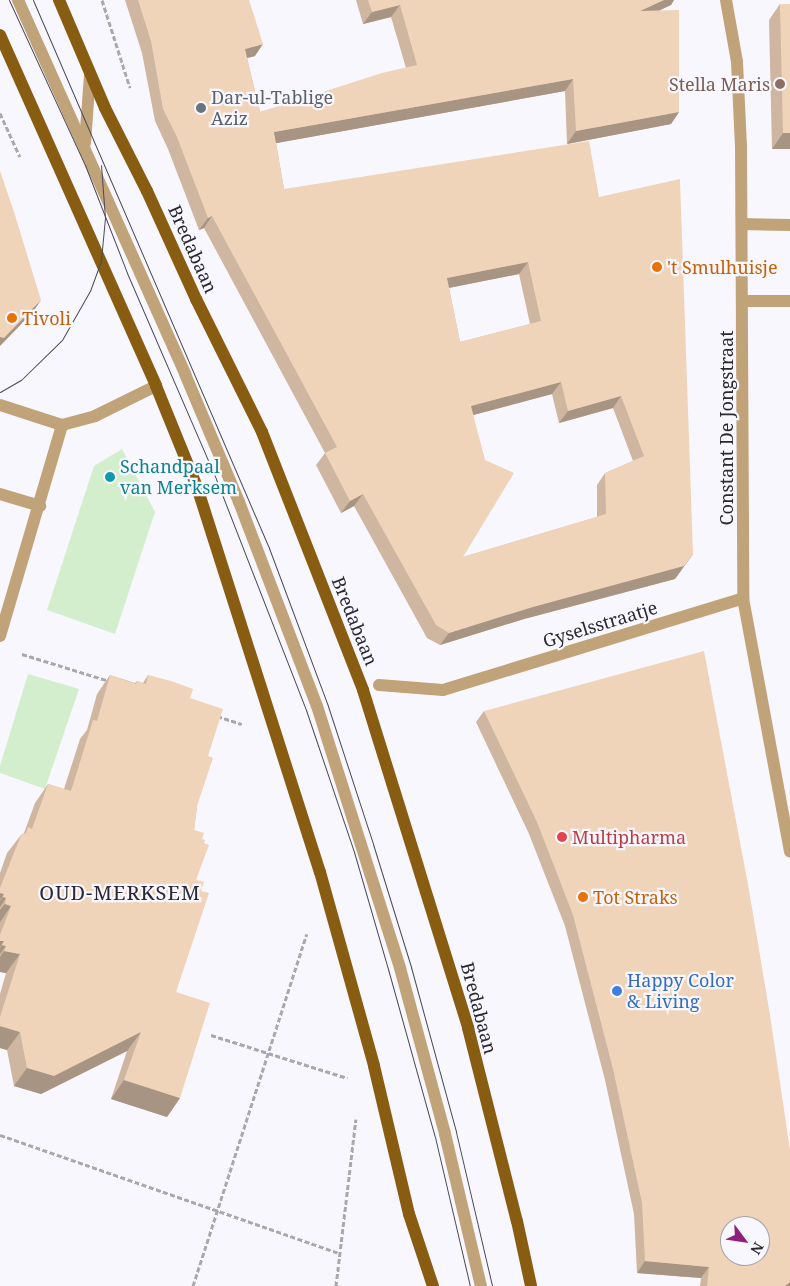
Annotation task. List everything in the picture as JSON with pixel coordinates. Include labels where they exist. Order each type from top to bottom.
[{"type":"main road","name":"Bredabaan","points":[[59,0],[90,75],[262,432],[364,690],[468,1028],[518,1221],[531,1286]]},
{"type":"main road","points":[[0,35],[156,386],[197,487],[320,872],[374,1066],[410,1214],[433,1286]]},
{"type":"street","points":[[18,0],[85,145],[239,502],[317,706],[400,968],[445,1134],[481,1286]]},
{"type":"street","name":"Constant De Jongstraat","points":[[726,0],[737,62],[742,224],[743,598],[790,852]]},
{"type":"street","points":[[85,145],[90,75]]},
{"type":"street","points":[[742,224],[790,224]]},
{"type":"street","points":[[743,301],[790,301]]},
{"type":"street","points":[[0,405],[62,425],[95,416],[156,386]]},
{"type":"street","points":[[0,636],[40,506],[62,425]]},
{"type":"street","points":[[0,494],[40,506]]},
{"type":"street","name":"Gyselsstraatje","points":[[379,685],[443,690],[743,598]]},
{"type":"path","points":[[0,112],[24,166]]},
{"type":"path","points":[[19,653],[113,683]]},
{"type":"path","points":[[208,713],[245,725]]},
{"type":"path","points":[[193,1286],[308,931]]},
{"type":"path","points":[[212,1036],[351,1080]]},
{"type":"path","points":[[336,1286],[357,1111]]},
{"type":"path","points":[[0,1134],[217,1212],[339,1253]]},
{"type":"green space","points":[[122,449],[155,512],[115,634],[47,610],[94,466]]},
{"type":"green space","points":[[28,674],[79,689],[45,789],[0,773],[0,766]]},
{"type":"building","points":[[138,0],[249,0],[263,44],[245,49],[260,112],[382,73],[417,65],[400,5],[372,12],[368,0],[664,0],[640,11],[679,10],[679,112],[576,131],[573,79],[274,132],[284,189],[589,141],[599,197],[680,179],[693,554],[684,566],[533,607],[449,633],[436,625],[363,494],[350,501],[325,453],[337,447],[212,216],[208,218],[177,137],[163,109],[151,41]],"holes":[[[528,262],[541,321],[460,342],[447,278]],[[561,382],[568,411],[621,396],[644,456],[605,473],[606,514],[463,557],[514,473],[485,460],[471,406]]]},
{"type":"building","points":[[780,4],[790,4],[790,133],[783,133]]},
{"type":"building","points":[[0,171],[41,300],[4,338],[0,337]]},
{"type":"building","points":[[704,651],[749,890],[790,1150],[790,1282],[785,1286],[707,1286],[709,1267],[645,1261],[642,1203],[613,1069],[573,915],[537,822],[484,711]]},
{"type":"building","points":[[110,675],[136,684],[137,681],[146,684],[148,675],[171,681],[193,689],[190,698],[223,709],[208,756],[213,758],[197,806],[194,830],[204,833],[202,839],[205,840],[204,843],[209,845],[196,880],[204,882],[201,891],[209,893],[176,992],[210,1003],[180,1098],[124,1080],[141,1032],[54,1076],[27,1068],[20,1032],[0,1026],[0,1017],[20,954],[4,951],[6,946],[2,945],[4,941],[0,941],[0,935],[11,906],[5,904],[6,898],[3,897],[4,894],[0,893],[0,888],[21,835],[26,833],[28,827],[32,829],[48,784],[71,791],[93,720],[97,721]]},
{"type":"tram line","points":[[9,0],[85,165],[127,273],[216,479],[306,710],[354,852],[388,969],[435,1137],[470,1286]]},
{"type":"tram line","points":[[33,0],[269,548],[327,703],[411,967],[456,1132],[492,1286]]},
{"type":"tram line","points":[[0,392],[21,380],[62,340],[90,291],[101,260],[105,218],[101,165]]},
{"type":"place","name":"Stella Maris","points":[[780,84]]},
{"type":"place","name":"Dar-ul-Tablige Aziz","points":[[201,108]]},
{"type":"place","name":"'t Smulhuisje","points":[[657,267]]},
{"type":"place","name":"Tivoli","points":[[12,318]]},
{"type":"place","name":"Schandpaal van Merksem","points":[[110,477]]},
{"type":"place","name":"Multipharma","points":[[562,837]]},
{"type":"place","name":"Tot Straks","points":[[583,897]]},
{"type":"place","name":"Happy Color & Living","points":[[617,991]]},
{"type":"district","name":"OUD-MERKSEM","points":[[120,892]]}]
